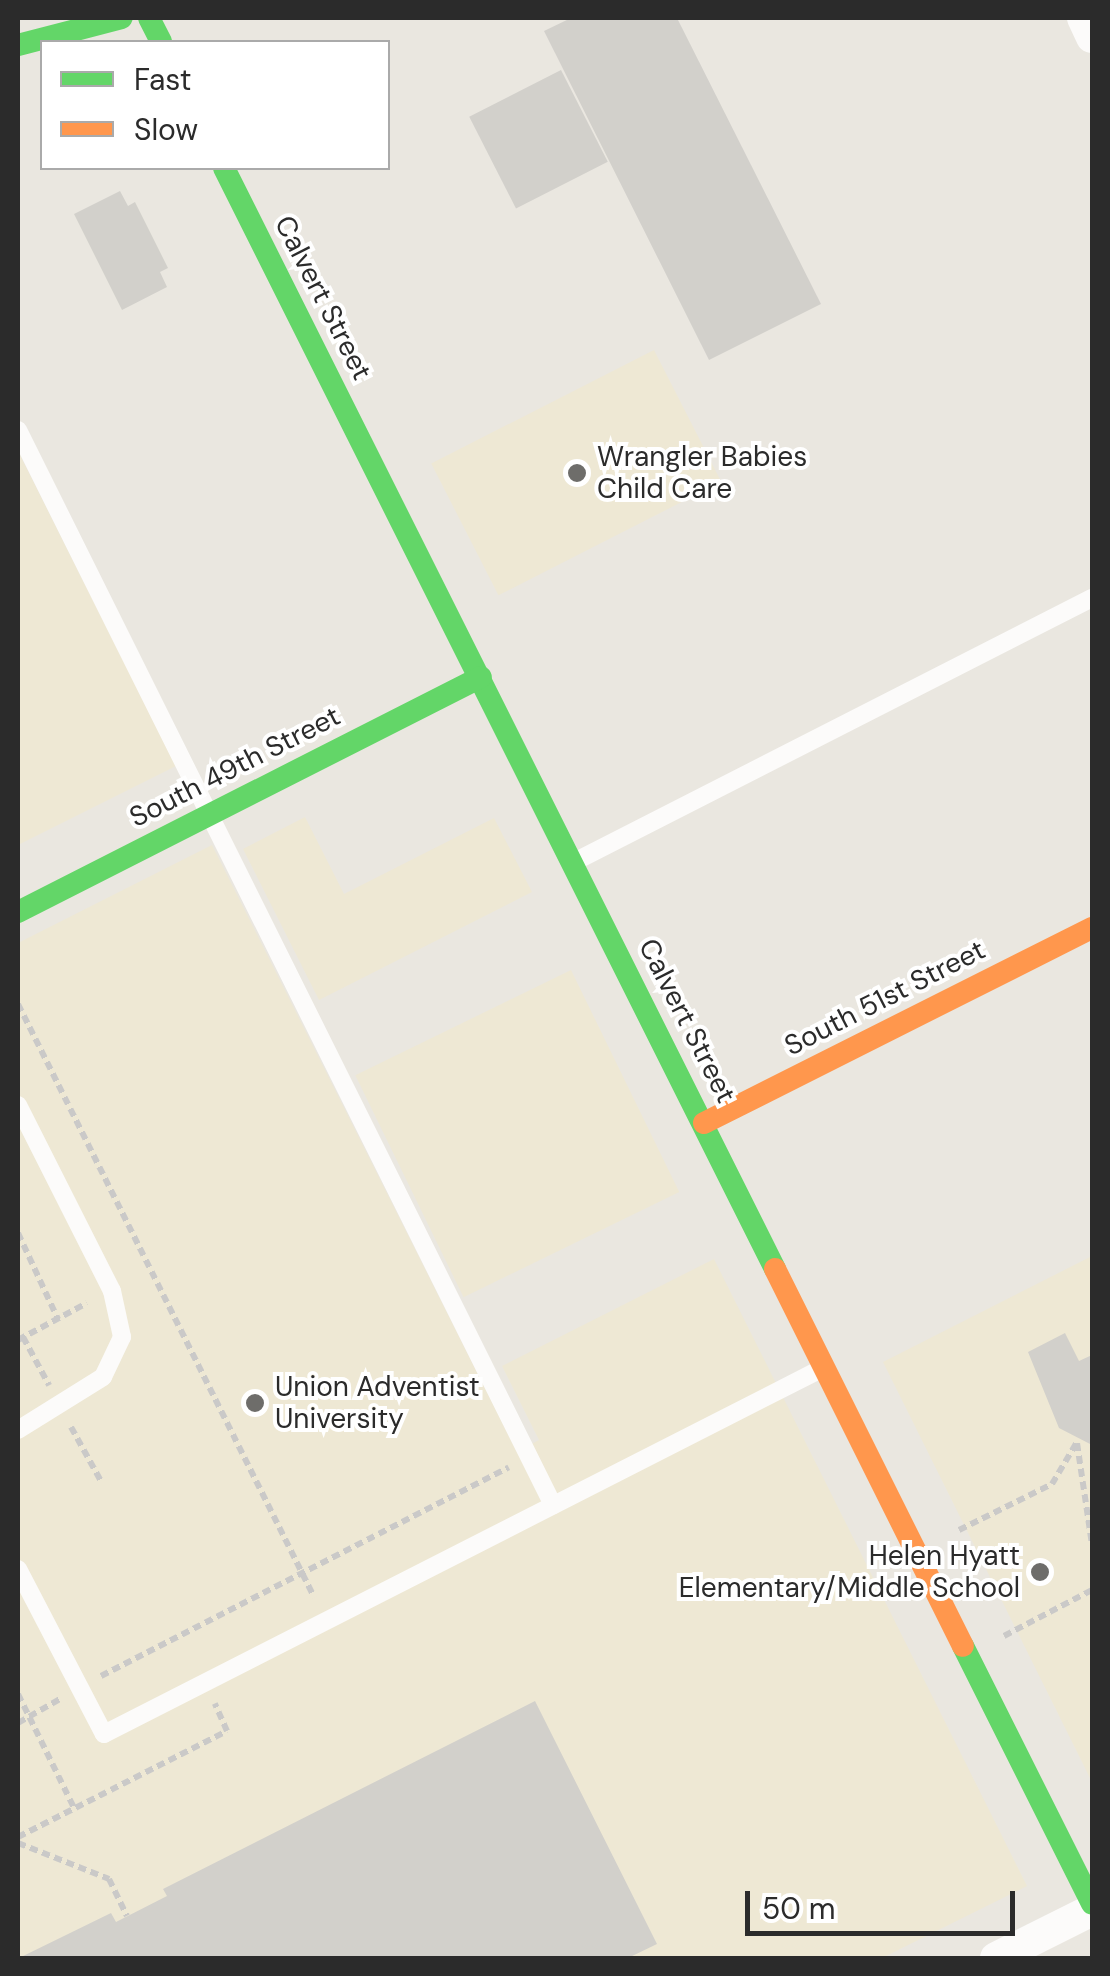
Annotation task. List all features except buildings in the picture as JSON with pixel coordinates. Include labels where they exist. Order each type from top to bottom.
[{"type":"street","points":[[18,45],[122,18]]},
{"type":"street","points":[[148,18],[160,40]]},
{"type":"street","points":[[1083,18],[1092,36]]},
{"type":"street","name":"Calvert Street","points":[[225,170],[574,862],[1092,1907]]},
{"type":"street","name":"South 49th Street","points":[[18,912],[480,677]]},
{"type":"street","name":"South 51st Street","points":[[704,1123],[1092,928]]},
{"type":"street","points":[[996,1958],[1092,1907]]},
{"type":"lane","points":[[18,430],[553,1505]]},
{"type":"lane","points":[[574,862],[1092,598]]},
{"type":"lane","points":[[18,1105],[121,1314],[116,1354],[102,1378],[18,1430]]},
{"type":"lane","points":[[18,1569],[104,1734],[824,1367]]},
{"type":"path","points":[[18,1004],[326,1621]]},
{"type":"path","points":[[18,1233],[58,1319]]},
{"type":"path","points":[[102,1482],[20,1339],[150,1270]]},
{"type":"path","points":[[958,1530],[1052,1484],[1077,1442],[1092,1544]]},
{"type":"path","points":[[18,1723],[80,1687],[529,1456]]},
{"type":"path","points":[[1085,1498],[1092,1508]]},
{"type":"path","points":[[967,1654],[1092,1590]]},
{"type":"path","points":[[18,1840],[227,1731],[206,1682]]},
{"type":"path","points":[[18,1694],[74,1808]]},
{"type":"path","points":[[18,1840],[109,1879],[128,1916]]},
{"type":"shaded area","name":"Wrangler Babies Child Care","points":[[654,350],[721,482],[498,595],[431,463]]},
{"type":"shaded area","points":[[18,451],[176,766],[18,845]]},
{"type":"shaded area","points":[[305,817],[344,894],[494,818],[532,892],[319,1000],[243,849]]},
{"type":"shaded area","name":"Union Adventist University","points":[[212,845],[517,1452],[539,1440],[502,1366],[714,1259],[1027,1886],[882,1958],[18,1958],[18,943]]},
{"type":"shaded area","name":"Union Adventist University","points":[[571,970],[679,1192],[464,1297],[355,1075]]},
{"type":"shaded area","name":"Helen Hyatt Elementary/Middle School","points":[[1092,1256],[1092,1782],[883,1362]]},
{"type":"traffic: fast","points":[[18,45],[122,18]]},
{"type":"traffic: fast","points":[[149,18],[160,40]]},
{"type":"traffic: fast","points":[[225,170],[775,1269]]},
{"type":"traffic: fast","points":[[18,912],[481,677]]},
{"type":"traffic: fast","points":[[963,1646],[1092,1904]]},
{"type":"traffic: slow","points":[[704,1123],[1092,928]]},
{"type":"traffic: slow","points":[[775,1269],[963,1646]]},
{"type":"place","name":"Wrangler Babies Child Care","points":[[577,473]]},
{"type":"place","name":"Union Adventist University","points":[[255,1403]]},
{"type":"place","name":"Helen Hyatt Elementary/Middle School","points":[[1040,1572]]}]
